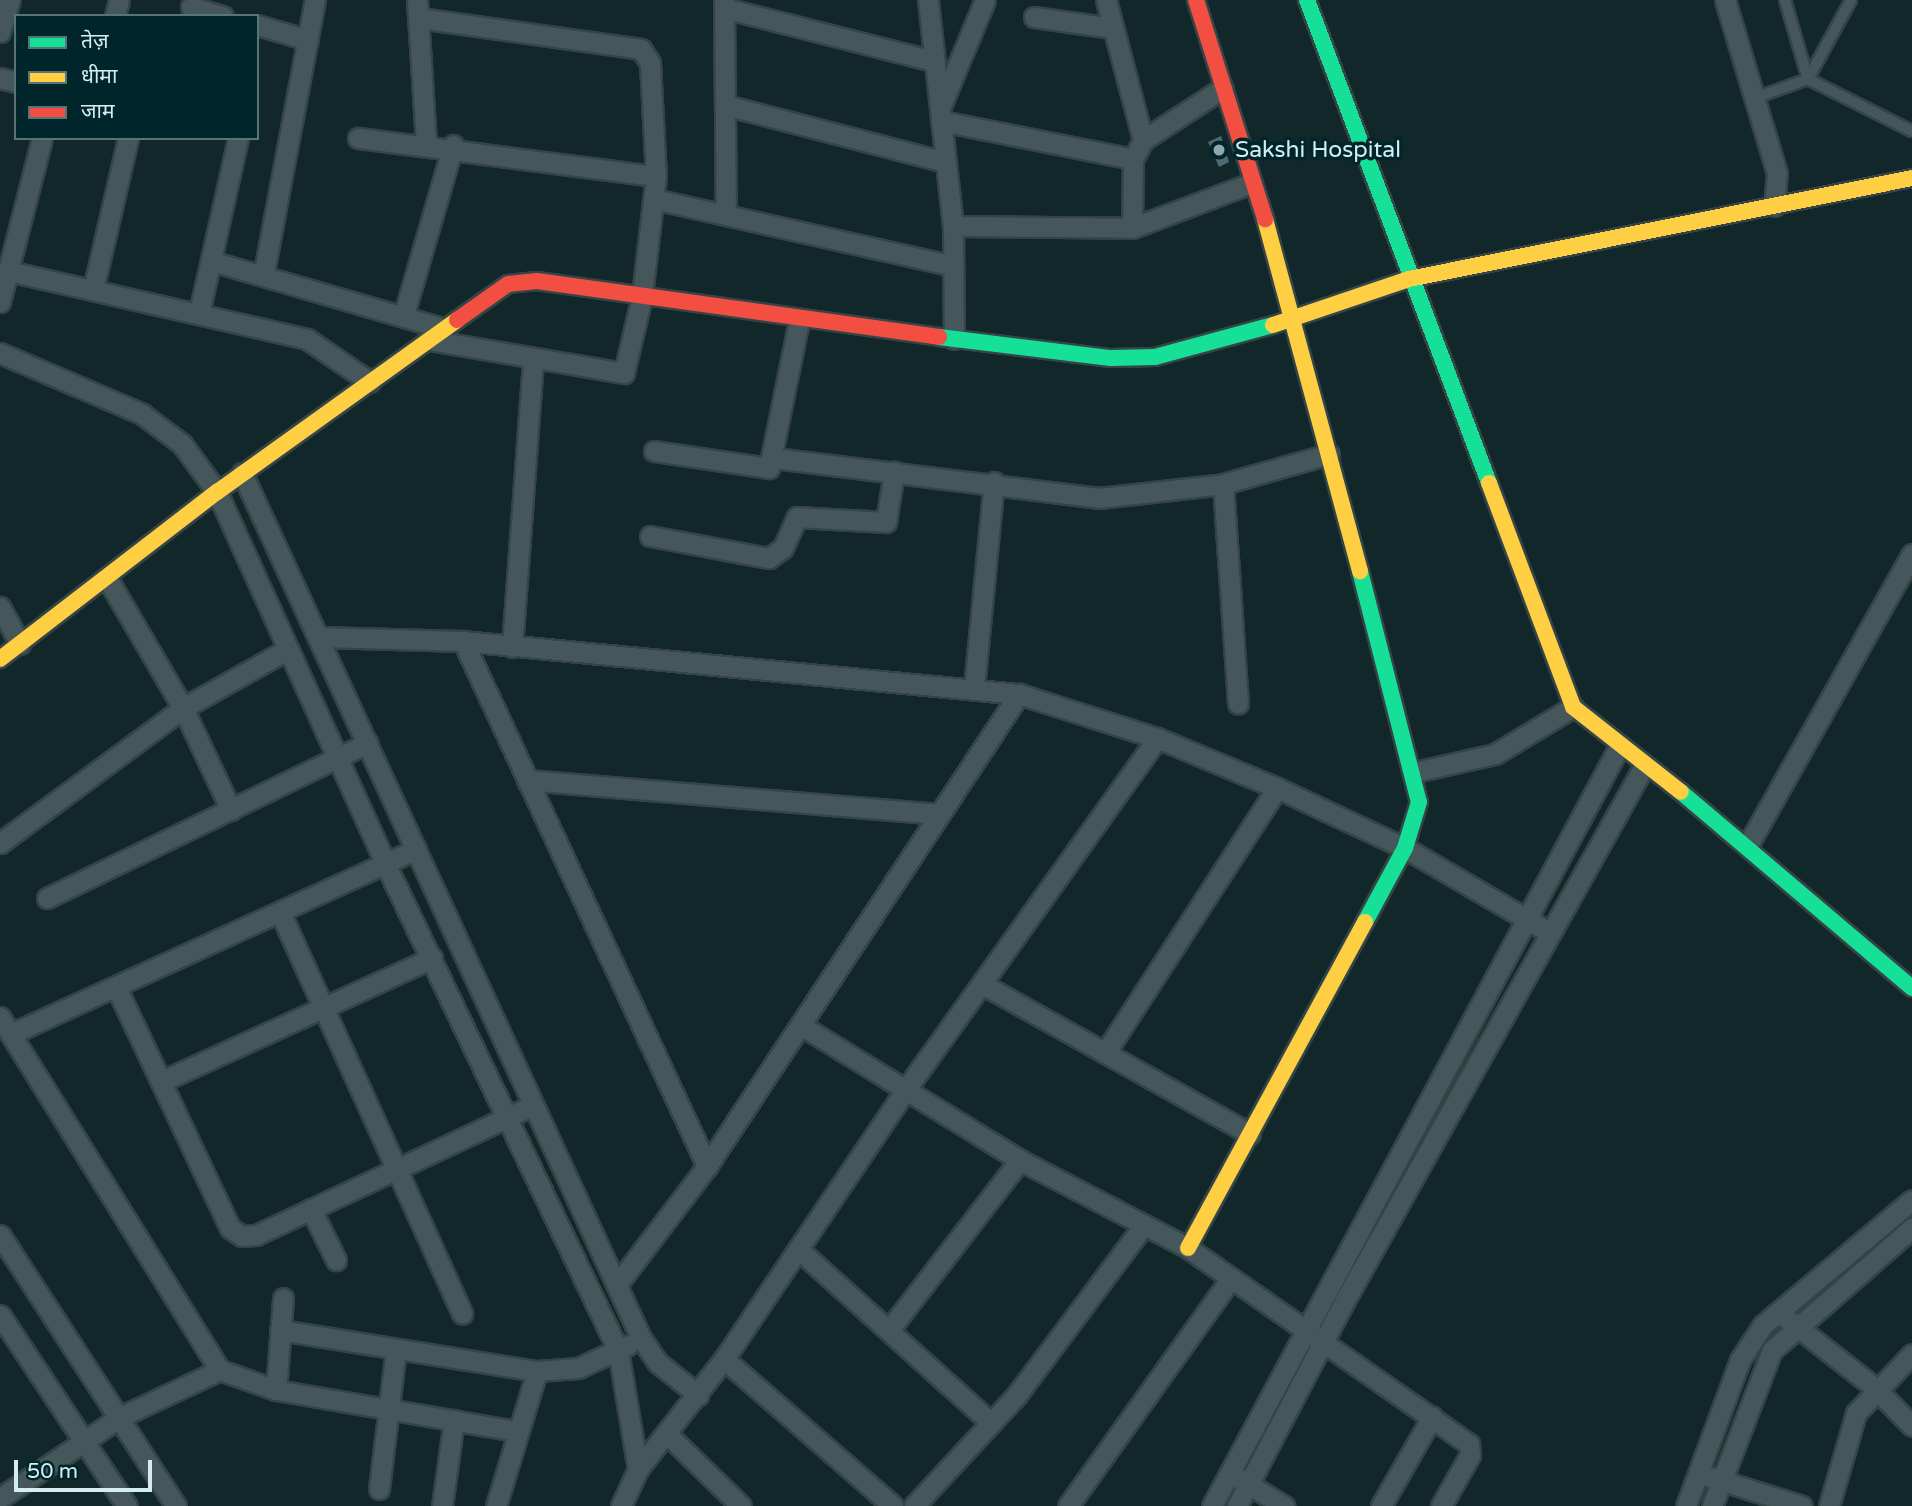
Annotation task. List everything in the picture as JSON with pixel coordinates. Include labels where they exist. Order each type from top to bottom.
[{"type":"street","points":[[0,32],[10,0]]},
{"type":"street","points":[[264,272],[315,0]]},
{"type":"street","points":[[928,0],[953,226],[954,339]]},
{"type":"street","points":[[941,115],[985,0]]},
{"type":"street","points":[[1107,0],[1112,28],[1143,140]]},
{"type":"street","points":[[1188,1248],[1405,848],[1418,816],[1415,772],[1329,454],[1296,318],[1196,0]]},
{"type":"street","points":[[1307,0],[1409,279],[1573,707],[1644,766],[1748,845],[1912,988]]},
{"type":"street","points":[[1725,0],[1777,173],[1773,206]]},
{"type":"street","points":[[726,215],[724,4],[934,61]]},
{"type":"street","points":[[191,7],[216,14]]},
{"type":"street","points":[[211,261],[264,272],[404,314],[435,334],[533,360],[624,373],[642,296],[656,176],[650,63],[641,49],[418,9],[426,142]]},
{"type":"street","points":[[1034,18],[1112,28]]},
{"type":"street","points":[[259,26],[308,40]]},
{"type":"street","points":[[1132,228],[1133,159],[1143,140],[1223,88]]},
{"type":"street","points":[[725,105],[946,162]]},
{"type":"street","points":[[941,115],[1133,159]]},
{"type":"street","points":[[358,138],[453,145],[656,176]]},
{"type":"street","points":[[0,302],[41,140]]},
{"type":"street","points":[[93,290],[128,140]]},
{"type":"street","points":[[199,313],[238,140]]},
{"type":"street","points":[[404,314],[453,145]]},
{"type":"street","points":[[0,660],[242,473],[508,284],[537,281],[799,320],[1111,358],[1155,357],[1296,318],[1409,279],[1912,178]]},
{"type":"street","points":[[953,226],[1132,228],[1252,183]]},
{"type":"street","points":[[654,199],[953,266]]},
{"type":"street","points":[[8,271],[307,339],[370,382]]},
{"type":"street","points":[[654,451],[762,470],[774,458],[799,320]]},
{"type":"street","points":[[0,354],[142,414],[182,444],[217,492],[385,863],[618,1350],[638,1469]]},
{"type":"street","points":[[512,647],[533,360]]},
{"type":"street","points":[[774,458],[994,482],[1099,498],[1223,484],[1329,454]]},
{"type":"street","points":[[650,536],[769,558],[783,548],[797,517],[886,522],[894,471]]},
{"type":"street","points":[[242,473],[321,637],[532,1106],[619,1282],[641,1338],[657,1362],[698,1395]]},
{"type":"street","points":[[974,688],[994,482]]},
{"type":"street","points":[[1223,484],[1238,703]]},
{"type":"street","points":[[1748,845],[1912,554]]},
{"type":"street","points":[[107,578],[183,708],[231,810]]},
{"type":"street","points":[[0,607],[20,644]]},
{"type":"street","points":[[321,637],[463,641],[1019,694],[1157,738],[1277,788],[1405,848],[1547,932]]},
{"type":"street","points":[[463,641],[707,1166]]},
{"type":"street","points":[[0,843],[183,708],[288,649]]},
{"type":"street","points":[[619,1282],[707,1166],[1019,694]]},
{"type":"street","points":[[1415,772],[1495,754],[1573,707]]},
{"type":"street","points":[[621,1506],[638,1469],[724,1359],[904,1092],[1157,738]]},
{"type":"street","points":[[47,898],[367,743]]},
{"type":"street","points":[[1212,1506],[1620,745]]},
{"type":"street","points":[[1237,1506],[1323,1342],[1547,932],[1644,766]]},
{"type":"street","points":[[527,780],[940,814]]},
{"type":"street","points":[[1105,1052],[1277,788]]},
{"type":"street","points":[[13,1033],[117,989],[416,849]]},
{"type":"street","points":[[280,912],[462,1314]]},
{"type":"street","points":[[162,1082],[432,958]]},
{"type":"street","points":[[982,984],[1250,1134]]},
{"type":"street","points":[[117,989],[230,1228],[256,1235],[398,1171],[532,1106]]},
{"type":"street","points":[[0,1017],[13,1033],[220,1370],[276,1390],[517,1431]]},
{"type":"street","points":[[802,1026],[904,1092],[1020,1160],[1188,1248],[1304,1332],[1323,1342],[1432,1417],[1471,1448],[1441,1506]]},
{"type":"street","points":[[889,1330],[1020,1160]]},
{"type":"street","points":[[1686,1506],[1740,1360],[1777,1311],[1912,1200]]},
{"type":"street","points":[[311,1209],[336,1260]]},
{"type":"street","points":[[914,1506],[991,1423],[1144,1225]]},
{"type":"street","points":[[1712,1506],[1759,1375],[1794,1326],[1912,1228]]},
{"type":"street","points":[[0,1235],[176,1506]]},
{"type":"street","points":[[798,1249],[991,1423]]},
{"type":"street","points":[[1068,1506],[1231,1278]]},
{"type":"street","points":[[276,1390],[283,1298]]},
{"type":"street","points":[[1777,1311],[1874,1387],[1912,1426]]},
{"type":"street","points":[[0,1315],[127,1506]]},
{"type":"street","points":[[280,1330],[537,1371],[578,1368],[641,1338]]},
{"type":"street","points":[[379,1489],[396,1349]]},
{"type":"street","points":[[724,1359],[893,1506]]},
{"type":"street","points":[[1829,1506],[1838,1458],[1874,1387],[1910,1360]]},
{"type":"street","points":[[0,1498],[120,1418],[220,1370]]},
{"type":"street","points":[[496,1506],[537,1371]]},
{"type":"street","points":[[1381,1506],[1432,1417]]},
{"type":"street","points":[[442,1506],[454,1420]]},
{"type":"street","points":[[667,1434],[741,1506]]},
{"type":"street","points":[[1698,1472],[1802,1506]]},
{"type":"street","points":[[1230,1473],[1284,1506]]},
{"type":"lane","points":[[1785,0],[1808,79],[1912,131]]},
{"type":"lane","points":[[1755,98],[1808,79],[1851,0]]},
{"type":"building","points":[[1221,136],[1229,162],[1219,167],[1208,142]]},
{"type":"traffic: fast","points":[[1307,0],[1489,483]]},
{"type":"traffic: fast","points":[[939,337],[1111,358],[1155,357],[1273,325]]},
{"type":"traffic: fast","points":[[1360,571],[1419,802],[1405,848],[1365,922]]},
{"type":"traffic: fast","points":[[1681,792],[1912,988]]},
{"type":"traffic: slow","points":[[1273,325],[1409,279],[1912,178]]},
{"type":"traffic: slow","points":[[1265,219],[1360,571]]},
{"type":"traffic: slow","points":[[0,659],[217,492],[457,320]]},
{"type":"traffic: slow","points":[[1489,483],[1573,707],[1681,792]]},
{"type":"traffic: slow","points":[[1188,1248],[1365,922]]},
{"type":"traffic: jam","points":[[1196,0],[1265,219]]},
{"type":"traffic: jam","points":[[457,320],[508,284],[537,281],[939,337]]},
{"type":"place","name":"Sakshi Hospital","points":[[1219,150]]}]
